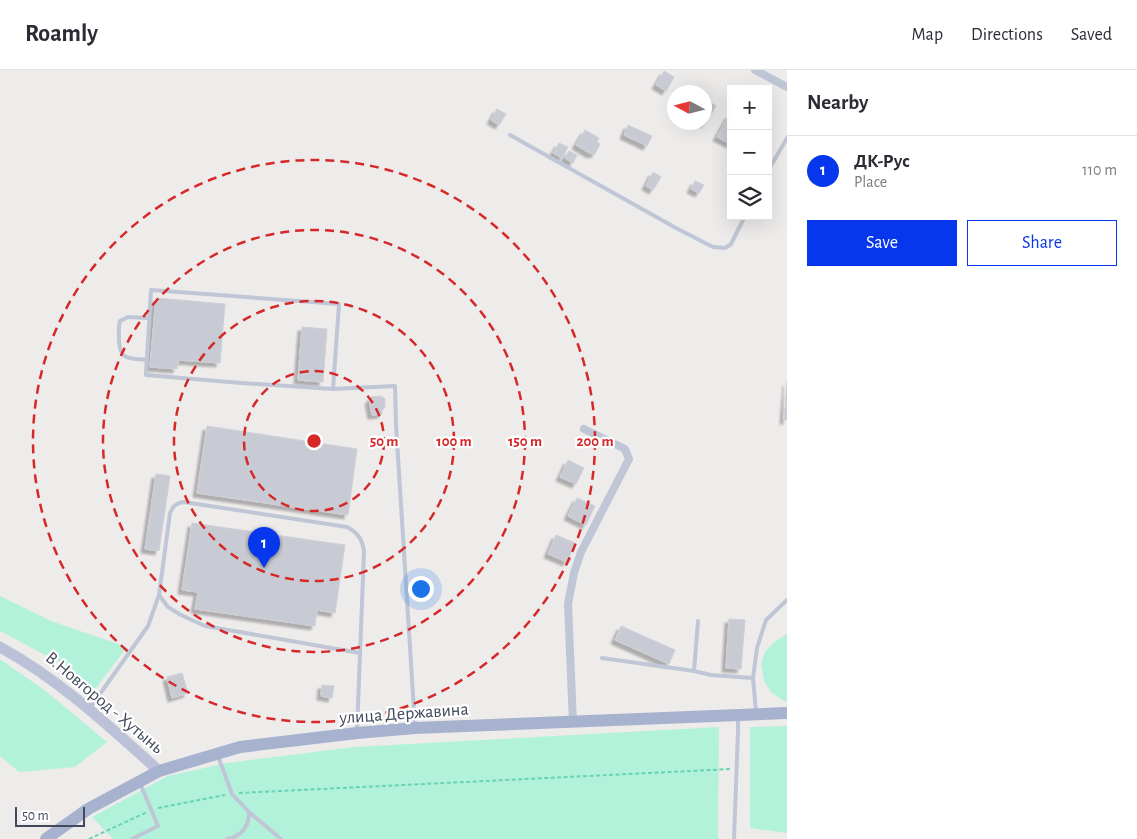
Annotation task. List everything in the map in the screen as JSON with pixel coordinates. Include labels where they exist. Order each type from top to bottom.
[{"type":"main road","name":"улица Державина","points":[[46,839],[88,809],[158,771],[240,747],[415,728],[787,713]]},
{"type":"street","points":[[755,70],[787,87]]},
{"type":"street","points":[[573,722],[568,604],[574,573],[581,552],[629,459],[625,449],[584,429]]},
{"type":"street","name":"В.Новгород - Хутынь","points":[[0,647],[29,663],[90,708],[158,771]]},
{"type":"lane","points":[[510,135],[713,247],[725,248],[731,244],[743,220]]},
{"type":"lane","points":[[772,163],[787,138]]},
{"type":"lane","points":[[333,389],[339,304],[151,290],[146,374],[333,389],[395,386],[415,728]]},
{"type":"lane","points":[[146,360],[127,358],[122,355],[118,325],[120,321],[128,317],[149,318]]},
{"type":"lane","points":[[90,708],[148,626],[158,595],[170,513],[177,503],[184,502],[347,527],[356,532],[362,541],[364,551],[357,733]]},
{"type":"lane","points":[[158,595],[168,607],[205,626],[360,653]]},
{"type":"lane","points":[[757,714],[753,678],[757,648],[766,620],[787,600]]},
{"type":"lane","points":[[694,671],[698,621]]},
{"type":"lane","points":[[602,658],[711,675],[753,678]]},
{"type":"lane","points":[[734,839],[738,716]]},
{"type":"lane","points":[[217,754],[232,794],[249,812],[281,839]]},
{"type":"lane","points":[[132,839],[158,826],[139,781]]},
{"type":"lane","points":[[227,839],[237,837],[243,832],[249,821],[249,812]]},
{"type":"path","points":[[89,839],[151,810],[232,794],[736,769]]},
{"type":"green space","points":[[0,596],[51,621],[127,647],[94,691],[60,663],[0,631]]},
{"type":"green space","points":[[787,634],[787,701],[784,701],[771,692],[764,681],[761,663],[765,652],[774,642]]},
{"type":"green space","points":[[0,659],[47,692],[107,742],[75,767],[19,772],[0,756]]},
{"type":"green space","points":[[787,726],[787,833],[750,828],[750,727]]},
{"type":"green space","points":[[719,727],[718,839],[113,839],[92,817],[168,776],[227,763],[354,747]]},
{"type":"building","points":[[664,71],[674,77],[669,85],[667,85],[666,91],[656,85]]},
{"type":"building","points":[[712,103],[716,106],[712,113]]},
{"type":"building","points":[[497,109],[506,114],[499,125],[491,120]]},
{"type":"building","points":[[727,119],[727,142],[717,137]]},
{"type":"building","points":[[628,125],[652,136],[647,146],[624,135]]},
{"type":"building","points":[[585,130],[599,138],[597,142],[600,144],[595,154],[591,154],[576,145]]},
{"type":"building","points":[[559,143],[568,147],[562,158],[553,153]]},
{"type":"building","points":[[569,151],[577,155],[573,163],[565,158]]},
{"type":"building","points":[[653,172],[661,177],[653,190],[646,186]]},
{"type":"building","points":[[695,181],[704,185],[699,193],[691,189]]},
{"type":"building","points":[[156,298],[225,304],[220,363],[178,360],[177,369],[150,367]]},
{"type":"building","points":[[302,327],[327,329],[323,382],[298,380]]},
{"type":"building","points":[[787,382],[787,420],[784,420]]},
{"type":"building","points":[[381,396],[385,399],[385,407],[382,410],[382,414],[372,415],[369,400],[371,400],[371,397]]},
{"type":"building","points":[[207,426],[357,449],[348,515],[197,493]]},
{"type":"building","points":[[568,460],[584,468],[576,484],[560,477]]},
{"type":"building","points":[[156,474],[170,476],[159,551],[145,549]]},
{"type":"building","points":[[577,498],[595,506],[586,525],[568,516]]},
{"type":"building","points":[[192,523],[345,545],[335,613],[317,610],[315,626],[195,609],[198,592],[182,590]]},
{"type":"building","points":[[556,535],[575,543],[567,562],[548,554]]},
{"type":"building","points":[[729,619],[745,620],[741,669],[726,668]]},
{"type":"building","points":[[621,626],[675,650],[669,664],[615,640]]},
{"type":"building","points":[[182,673],[188,693],[172,698],[167,677]]},
{"type":"building","points":[[322,685],[334,686],[332,698],[321,696]]},
{"type":"place","name":"ДК-Рус","points":[[264,568]]}]
